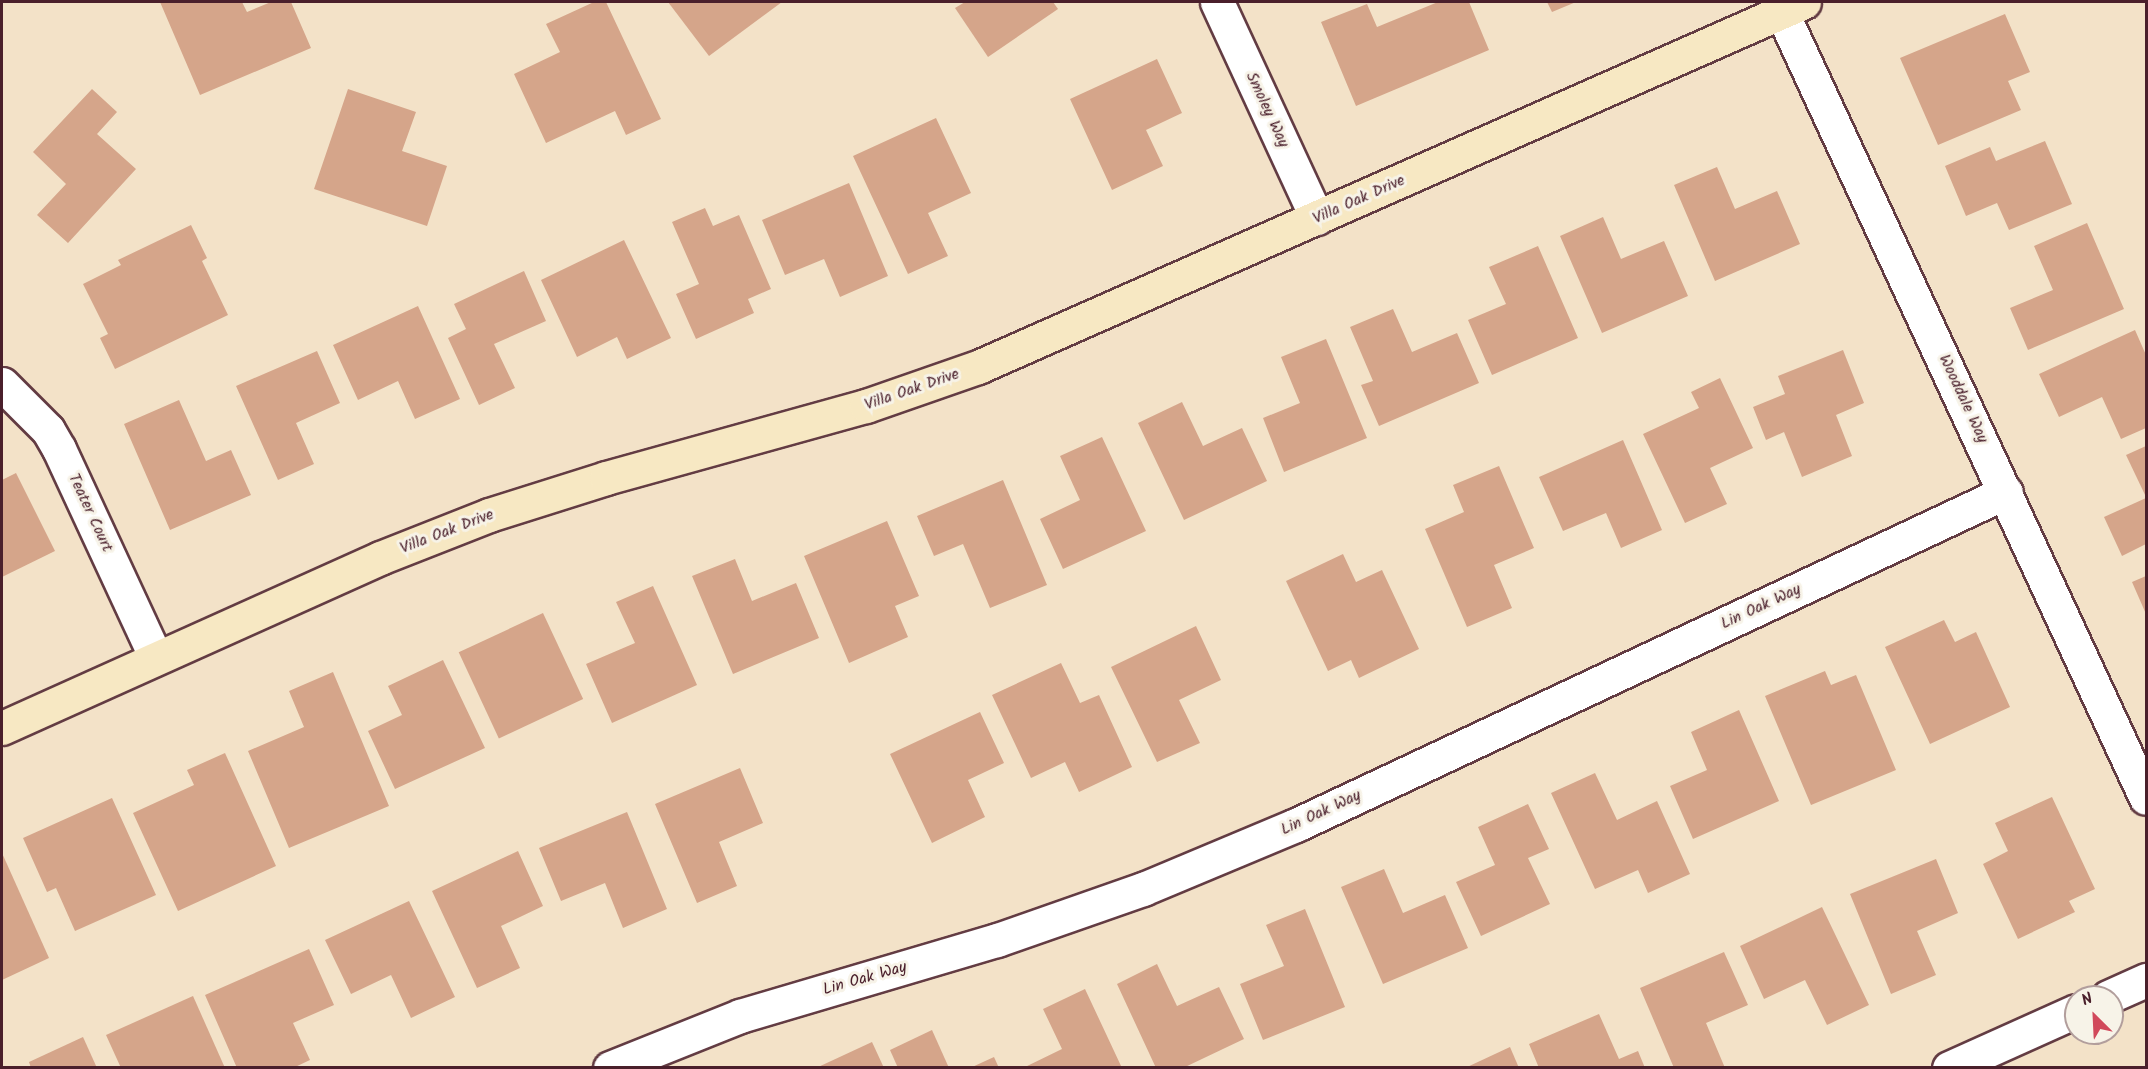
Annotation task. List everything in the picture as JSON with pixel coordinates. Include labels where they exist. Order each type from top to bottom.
[{"type":"street","name":"Smoley Way","points":[[1217,2],[1317,218]]},
{"type":"street","name":"Villa Oak Drive","points":[[2,728],[381,558],[489,515],[617,475],[866,406],[978,367],[1317,218],[1787,5]]},
{"type":"street","name":"Wooddale Way","points":[[1787,5],[2146,798]]},
{"type":"street","name":"Teater Court","points":[[2,384],[48,430],[72,472],[156,658]]},
{"type":"street","name":"Lin Oak Way","points":[[610,1068],[740,1016],[997,940],[1176,875],[1296,825],[2006,492]]},
{"type":"street","points":[[2124,990],[2146,980]]},
{"type":"street","points":[[1950,1068],[2064,1016]]},
{"type":"building","points":[[160,2],[242,2],[247,12],[271,2],[291,2],[311,48],[200,95]]},
{"type":"building","points":[[594,2],[606,2],[661,119],[626,135],[615,111],[546,143],[514,74],[560,52],[546,24]]},
{"type":"building","points":[[668,2],[782,2],[709,56]]},
{"type":"building","points":[[965,2],[1053,2],[1058,9],[988,57],[955,8]]},
{"type":"building","points":[[1438,2],[1469,2],[1489,50],[1356,106],[1321,22],[1367,4],[1377,27]]},
{"type":"building","points":[[1547,2],[1576,2],[1552,12]]},
{"type":"building","points":[[2005,14],[2030,72],[2008,81],[2021,110],[1938,145],[1900,58]]},
{"type":"building","points":[[1157,59],[1182,113],[1146,130],[1163,166],[1112,190],[1070,99]]},
{"type":"building","points":[[92,89],[117,112],[97,134],[136,169],[68,243],[37,215],[66,184],[33,152]]},
{"type":"building","points":[[348,89],[416,112],[402,151],[447,166],[427,226],[314,189]]},
{"type":"building","points":[[936,118],[971,193],[928,213],[948,256],[908,274],[853,156]]},
{"type":"building","points":[[2045,141],[2072,204],[2009,230],[1997,203],[1966,216],[1945,166],[1990,147],[1996,161]]},
{"type":"building","points":[[1717,167],[1735,209],[1777,191],[1800,244],[1715,281],[1674,185]]},
{"type":"building","points":[[849,183],[888,276],[840,297],[824,259],[785,275],[762,220]]},
{"type":"building","points":[[705,208],[713,226],[739,215],[771,289],[748,299],[754,313],[696,339],[676,294],[699,284],[672,222]]},
{"type":"building","points":[[1603,217],[1621,259],[1664,241],[1688,296],[1602,333],[1560,236]]},
{"type":"building","points":[[2087,223],[2124,309],[2028,350],[2010,308],[2053,290],[2034,246]]},
{"type":"building","points":[[191,225],[207,258],[202,261],[228,315],[115,369],[100,338],[108,334],[83,284],[121,265],[118,260]]},
{"type":"building","points":[[624,240],[671,338],[627,359],[617,337],[577,357],[541,280]]},
{"type":"building","points":[[1538,246],[1578,338],[1492,375],[1468,320],[1506,304],[1489,267]]},
{"type":"building","points":[[524,271],[546,321],[494,344],[515,388],[479,405],[448,338],[466,329],[454,304]]},
{"type":"building","points":[[418,306],[460,399],[415,419],[398,381],[358,400],[333,345]]},
{"type":"building","points":[[1393,309],[1412,352],[1457,333],[1479,383],[1379,426],[1361,385],[1373,381],[1350,327]]},
{"type":"building","points":[[2135,330],[2146,355],[2146,428],[2121,439],[2102,397],[2059,417],[2039,374]]},
{"type":"building","points":[[1326,339],[1367,438],[1284,472],[1263,418],[1300,403],[1281,357]]},
{"type":"building","points":[[1843,350],[1864,403],[1836,415],[1852,456],[1802,477],[1784,432],[1766,440],[1753,407],[1785,394],[1778,376]]},
{"type":"building","points":[[317,351],[340,403],[296,423],[314,464],[278,480],[236,386]]},
{"type":"building","points":[[1720,378],[1753,448],[1710,468],[1727,504],[1685,523],[1643,434],[1699,408],[1691,392]]},
{"type":"building","points":[[179,400],[206,461],[231,450],[251,495],[170,530],[124,424]]},
{"type":"building","points":[[1182,402],[1203,446],[1242,428],[1267,481],[1184,520],[1138,423]]},
{"type":"building","points":[[1102,437],[1146,531],[1063,569],[1040,519],[1080,500],[1060,456]]},
{"type":"building","points":[[1623,440],[1662,530],[1621,548],[1606,513],[1563,531],[1539,477]]},
{"type":"building","points":[[2146,446],[2146,497],[2126,455]]},
{"type":"building","points":[[1499,466],[1534,548],[1494,565],[1512,608],[1467,627],[1425,529],[1464,512],[1453,485]]},
{"type":"building","points":[[16,473],[55,551],[2,577],[2,480]]},
{"type":"building","points":[[1003,480],[1047,585],[990,608],[963,544],[934,556],[917,516]]},
{"type":"building","points":[[2146,498],[2146,544],[2122,556],[2104,517]]},
{"type":"building","points":[[887,521],[919,596],[895,606],[908,637],[849,663],[804,556]]},
{"type":"building","points":[[1343,554],[1356,582],[1382,570],[1419,649],[1359,678],[1351,660],[1328,671],[1286,581]]},
{"type":"building","points":[[735,559],[752,601],[796,583],[819,638],[733,674],[692,576]]},
{"type":"building","points":[[2146,576],[2146,614],[2132,582]]},
{"type":"building","points":[[653,586],[697,685],[612,723],[586,664],[635,643],[616,602]]},
{"type":"building","points":[[543,613],[583,699],[499,738],[459,652]]},
{"type":"building","points":[[1944,620],[1955,642],[1976,632],[2010,707],[1930,744],[1885,647]]},
{"type":"building","points":[[1196,626],[1221,680],[1179,700],[1200,743],[1157,762],[1111,667]]},
{"type":"building","points":[[443,660],[485,748],[395,789],[368,731],[402,715],[388,686]]},
{"type":"building","points":[[1061,663],[1080,703],[1099,695],[1132,767],[1079,792],[1065,762],[1031,778],[992,695]]},
{"type":"building","points":[[1825,671],[1831,685],[1856,675],[1896,770],[1811,805],[1765,696]]},
{"type":"building","points":[[333,672],[389,806],[289,848],[248,751],[304,727],[289,691]]},
{"type":"building","points":[[1739,710],[1779,801],[1693,839],[1670,786],[1707,770],[1691,732]]},
{"type":"building","points":[[980,712],[1004,763],[968,780],[985,817],[932,843],[890,754]]},
{"type":"building","points":[[225,753],[276,866],[178,911],[133,813],[194,785],[187,770]]},
{"type":"building","points":[[740,768],[763,823],[719,842],[737,886],[697,903],[655,804]]},
{"type":"building","points":[[1595,773],[1617,820],[1657,801],[1690,874],[1648,893],[1638,870],[1595,889],[1551,793]]},
{"type":"building","points":[[2052,797],[2095,889],[2069,901],[2075,912],[2018,939],[1983,864],[2008,851],[1995,823]]},
{"type":"building","points":[[112,798],[156,895],[75,931],[56,888],[47,892],[23,838]]},
{"type":"building","points":[[1528,804],[1549,849],[1528,858],[1550,904],[1481,936],[1456,882],[1495,865],[1478,827]]},
{"type":"building","points":[[627,812],[667,909],[623,928],[605,883],[561,901],[539,848]]},
{"type":"building","points":[[518,851],[543,906],[501,926],[520,968],[477,988],[432,891]]},
{"type":"building","points":[[2,853],[49,958],[2,980]]},
{"type":"building","points":[[1936,859],[1958,913],[1917,931],[1936,975],[1891,994],[1850,894]]},
{"type":"building","points":[[1384,869],[1403,913],[1445,895],[1468,948],[1383,984],[1341,887]]},
{"type":"building","points":[[409,901],[455,997],[411,1018],[391,975],[351,994],[325,940]]},
{"type":"building","points":[[1822,907],[1869,1005],[1827,1025],[1805,980],[1764,999],[1740,946]]},
{"type":"building","points":[[1305,909],[1345,1007],[1263,1040],[1240,984],[1284,966],[1266,925]]},
{"type":"building","points":[[309,949],[334,1005],[293,1023],[310,1060],[293,1068],[237,1068],[205,995]]},
{"type":"building","points":[[1724,952],[1748,1005],[1706,1023],[1725,1068],[1674,1068],[1640,988]]},
{"type":"building","points":[[1157,964],[1177,1006],[1219,987],[1244,1039],[1183,1068],[1156,1068],[1117,984]]},
{"type":"building","points":[[1085,989],[1122,1068],[1023,1068],[1062,1049],[1043,1009]]},
{"type":"building","points":[[193,996],[225,1068],[121,1068],[106,1035]]},
{"type":"building","points":[[1599,1014],[1619,1059],[1638,1051],[1645,1068],[1539,1068],[1529,1044]]},
{"type":"building","points":[[932,1030],[949,1068],[898,1068],[890,1050]]},
{"type":"building","points":[[83,1037],[97,1068],[31,1068],[29,1062]]},
{"type":"building","points":[[872,1042],[884,1068],[816,1068]]},
{"type":"building","points":[[1510,1047],[1519,1068],[1465,1068]]},
{"type":"building","points":[[994,1057],[999,1068],[970,1068]]}]
